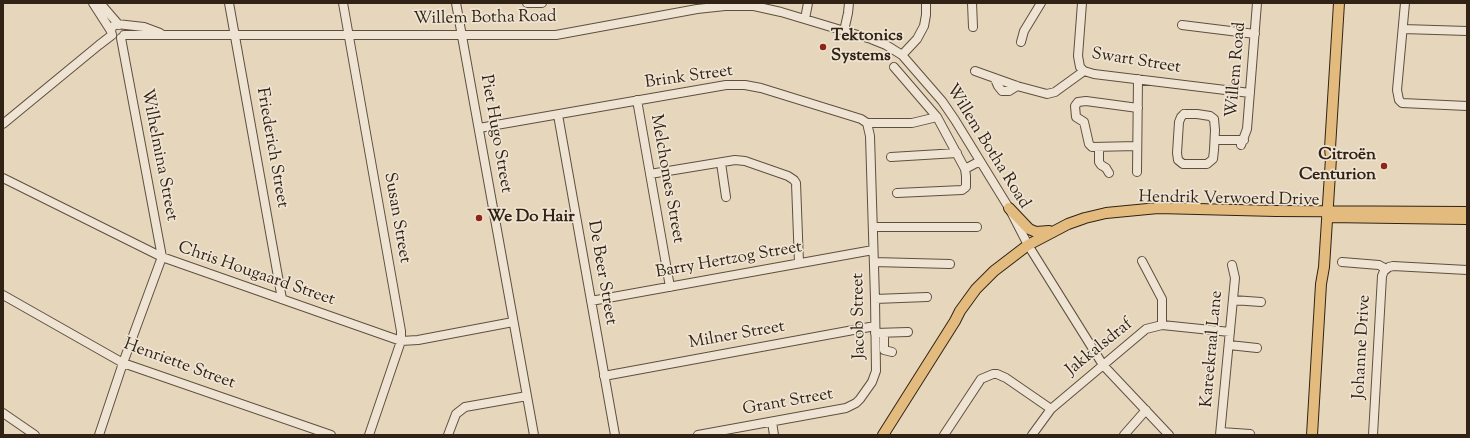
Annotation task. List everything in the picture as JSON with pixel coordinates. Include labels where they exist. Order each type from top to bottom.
[{"type":"main road","points":[[1312,435],[1321,284],[1324,267],[1326,158],[1330,148],[1339,3]]},
{"type":"main road","points":[[1009,208],[1024,225],[1033,231],[1040,232],[1056,230]]},
{"type":"main road","name":"Hendrik Verwoerd Drive","points":[[883,435],[960,311],[976,289],[994,271],[1029,247],[1056,230],[1085,218],[1106,213],[1158,208],[1467,219]]},
{"type":"main road","name":"Hendrik Verwoerd Drive","points":[[1029,247],[1069,229],[1100,220],[1132,215],[1187,213],[1325,214],[1467,212]]},
{"type":"street","points":[[93,3],[115,38],[123,36],[125,29],[100,3]]},
{"type":"street","name":"Friederich Street","points":[[229,3],[282,299]]},
{"type":"street","name":"Susan Street","points":[[343,3],[400,323],[401,341],[369,435]]},
{"type":"street","name":"Piet Hugo Street","points":[[456,3],[534,435]]},
{"type":"street","points":[[527,3],[542,3]]},
{"type":"street","points":[[805,19],[808,3]]},
{"type":"street","points":[[844,31],[849,3]]},
{"type":"street","points":[[902,55],[917,39],[924,26],[926,3]]},
{"type":"street","points":[[972,3],[973,27]]},
{"type":"street","points":[[1021,42],[1024,31],[1041,3]]},
{"type":"street","name":"Swart Street","points":[[1082,3],[1078,56],[1080,67],[1084,71],[1250,93]]},
{"type":"street","name":"Willem Road","points":[[1215,140],[1242,143],[1247,129],[1256,34],[1257,3]]},
{"type":"street","points":[[1405,3],[1397,90],[1398,98],[1402,103],[1467,106]]},
{"type":"street","name":"Willem Botha Road","points":[[123,36],[164,34],[349,36],[556,35],[697,9],[754,5],[871,39],[886,45],[902,55],[942,101],[1009,208],[1029,247],[1103,366],[1169,435]]},
{"type":"street","points":[[3,124],[99,45],[112,33],[114,26],[120,25]]},
{"type":"street","name":"Willem Botha Road","points":[[120,25],[144,27],[164,34]]},
{"type":"street","points":[[1182,25],[1256,34]]},
{"type":"street","points":[[1403,30],[1467,31]]},
{"type":"street","name":"Wilhelmina Street","points":[[123,36],[162,257]]},
{"type":"street","points":[[894,67],[937,117],[965,169],[966,183],[966,187],[962,190],[897,193]]},
{"type":"street","points":[[976,71],[995,79],[1002,91],[1009,91],[1017,86],[1052,94],[1068,84],[1084,71]]},
{"type":"street","points":[[1137,172],[1138,79]]},
{"type":"street","name":"Brink Street","points":[[479,128],[717,86],[745,85],[761,88],[862,119],[866,123]]},
{"type":"street","name":"Melchomes Street","points":[[637,100],[670,287]]},
{"type":"street","points":[[1137,146],[1092,147],[1089,144],[1084,122],[1076,117],[1075,106],[1078,102],[1086,102],[1138,108]]},
{"type":"street","name":"Willem Road","points":[[1184,114],[1197,114],[1212,117],[1215,123],[1215,140],[1213,159],[1207,164],[1182,164],[1178,160],[1179,122],[1184,114]]},
{"type":"street","name":"De Beer Street","points":[[558,115],[615,435]]},
{"type":"street","points":[[873,250],[870,136],[866,123],[912,123],[937,117]]},
{"type":"street","points":[[1099,148],[1100,165],[1106,168],[1109,173]]},
{"type":"street","points":[[892,157],[957,153]]},
{"type":"street","points":[[650,174],[735,160],[745,161],[786,175],[796,183],[799,263]]},
{"type":"street","points":[[965,169],[980,161]]},
{"type":"street","points":[[721,162],[726,197]]},
{"type":"street","name":"Chris Hougaard Street","points":[[3,178],[162,257],[401,341],[418,340],[513,322]]},
{"type":"street","points":[[873,227],[977,226]]},
{"type":"street","name":"Barry Hertzog Street","points":[[591,301],[873,250]]},
{"type":"street","name":"Jacob Street","points":[[872,382],[876,371],[873,250]]},
{"type":"street","points":[[99,435],[123,363],[162,257]]},
{"type":"street","points":[[1142,261],[1162,299],[1162,325]]},
{"type":"street","points":[[874,262],[950,264]]},
{"type":"street","points":[[1342,262],[1390,267],[1467,270]]},
{"type":"street","name":"Kareekraal Lane","points":[[1220,433],[1235,278],[1232,265]]},
{"type":"street","name":"Johanne Drive","points":[[1374,435],[1382,276],[1390,267]]},
{"type":"street","name":"Henriette Street","points":[[3,295],[123,363],[331,435]]},
{"type":"street","points":[[875,299],[927,297]]},
{"type":"street","points":[[1233,300],[1261,302]]},
{"type":"street","name":"Jakkalsdraf","points":[[1032,435],[1051,409],[1141,333],[1151,327],[1162,325],[1230,332]]},
{"type":"street","name":"Milner Street","points":[[604,376],[875,330],[884,333],[908,332]]},
{"type":"street","points":[[884,333],[884,350],[892,352]]},
{"type":"street","points":[[1229,345],[1257,348]]},
{"type":"street","points":[[944,435],[981,380],[993,374],[1006,378],[1051,409]]},
{"type":"street","name":"Grant Street","points":[[698,435],[851,406],[860,400],[872,382]]},
{"type":"street","points":[[448,435],[456,414],[465,408],[527,396]]},
{"type":"street","points":[[1124,435],[1146,410]]},
{"type":"street","points":[[3,413],[35,435]]},
{"type":"street","points":[[772,422],[774,435]]},
{"type":"street","points":[[1220,433],[1250,434]]},
{"type":"place","name":"Tektonics Systems","points":[[823,47]]},
{"type":"place","name":"Citroën Centurion","points":[[1384,166]]},
{"type":"place","name":"We Do Hair","points":[[479,218]]}]
